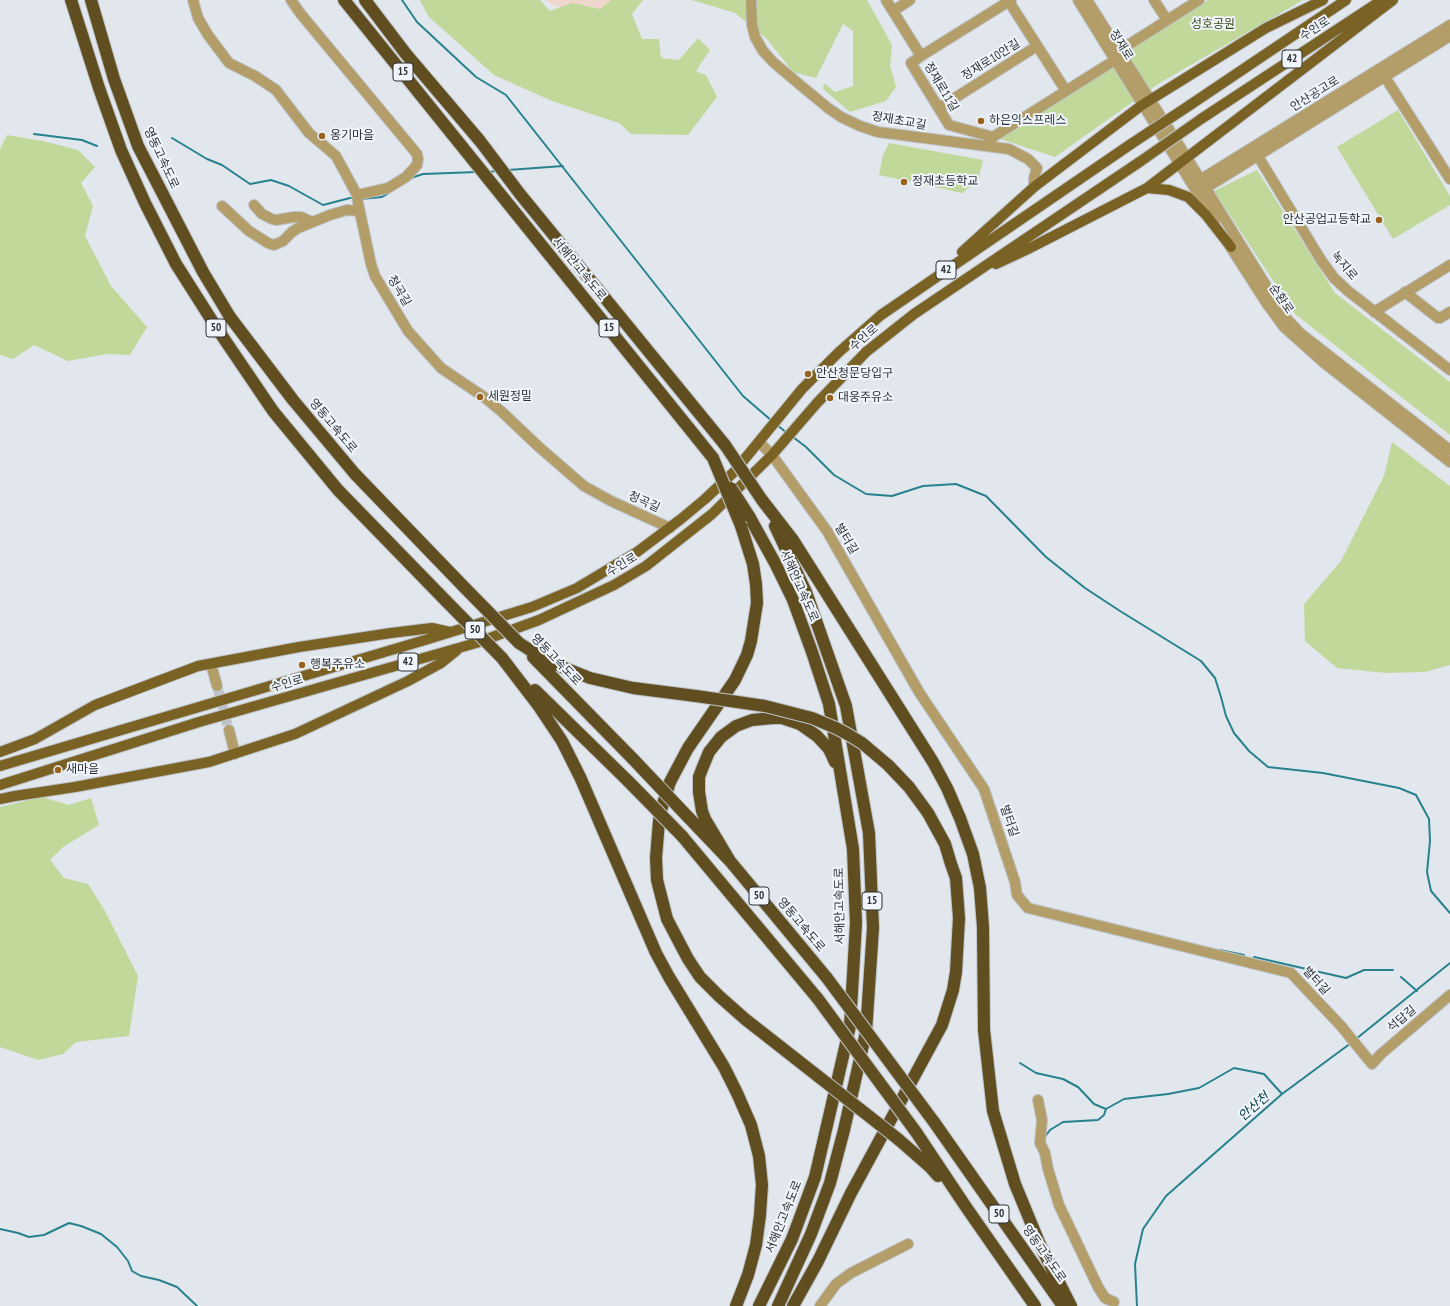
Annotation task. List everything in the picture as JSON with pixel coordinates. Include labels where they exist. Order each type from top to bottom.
[{"type":"highway","name":"50","points":[[71,0],[99,88],[121,150],[145,203],[176,264],[273,412],[338,490],[502,658],[682,836],[818,999],[916,1132],[966,1207],[1036,1306]]},
{"type":"highway","name":"영동고속도로","points":[[91,0],[114,79],[138,146],[202,272],[230,317],[293,400],[355,474],[633,759],[730,861],[827,978],[934,1122],[1063,1306]]},
{"type":"highway","name":"서해안고속도로","points":[[344,0],[713,458],[745,521],[775,563],[793,600],[829,704],[853,849],[856,924],[850,1026],[815,1177],[792,1239],[759,1306]]},
{"type":"highway","name":"서해안고속도로","points":[[366,0],[406,54],[480,141],[520,194],[725,445],[762,500],[806,592],[846,706],[869,833],[873,928],[866,1032],[844,1130],[830,1183],[811,1234],[778,1306]]},
{"type":"highway","points":[[762,500],[793,540],[933,762],[947,788],[969,841],[976,868],[982,910],[984,1030],[993,1111],[1015,1184],[1041,1247],[1071,1306]]},
{"type":"highway","points":[[745,521],[756,584],[757,603],[751,641],[747,655],[735,680],[688,748],[670,782],[662,806],[656,858],[657,880],[667,919],[688,959],[700,977],[719,996],[745,1019],[898,1139],[930,1167],[966,1207]]},
{"type":"highway","points":[[519,643],[547,661],[590,678],[633,688],[771,707],[812,718],[836,728],[862,743],[888,765],[909,787],[928,812],[945,844],[956,878],[959,918],[956,972],[953,990],[942,1024],[851,1193],[818,1261],[793,1306]]},
{"type":"highway","points":[[502,658],[538,705],[562,741],[581,779],[656,953],[724,1067],[751,1125],[758,1156],[762,1185],[760,1215],[756,1244],[748,1275],[736,1306]]},
{"type":"highway","points":[[730,861],[705,819],[700,802],[699,784],[702,769],[709,752],[715,743],[727,732],[736,726],[752,720],[773,718],[792,721],[810,730],[823,742],[834,758],[841,774]]},
{"type":"main road","points":[[933,278],[1034,187],[1146,102],[1266,28],[1323,0]]},
{"type":"main road","name":"수인로","points":[[0,766],[532,607],[577,588],[637,552],[705,500],[734,472],[802,389],[881,314],[1130,144],[1346,0]]},
{"type":"main road","name":"수인로","points":[[0,785],[198,722],[476,643],[539,620],[614,585],[646,566],[712,514],[775,451],[817,403],[866,352],[914,314],[1201,119],[1382,0]]},
{"type":"main road","points":[[967,277],[1030,248],[1147,188],[1393,0]]},
{"type":"main road","points":[[1147,188],[1169,190],[1188,197],[1206,216],[1231,247]]},
{"type":"main road","points":[[0,752],[35,740],[96,705],[198,666],[299,647],[398,632],[432,628],[450,632]]},
{"type":"main road","points":[[0,799],[75,787],[209,762],[235,754],[294,734],[408,681],[441,663],[462,647]]},
{"type":"street","name":"청곡길","points":[[193,0],[198,18],[208,35],[229,63],[276,90],[309,133],[336,156],[358,195],[371,264],[376,276],[408,331],[441,368],[484,397],[584,486],[611,502],[670,528]]},
{"type":"street","points":[[291,0],[315,32],[417,154],[417,165],[406,177],[388,188],[358,195]]},
{"type":"street","name":"정재초교길","points":[[751,0],[752,25],[763,51],[773,62],[841,117],[860,126],[878,132],[1008,148],[1028,159],[1037,168],[1034,178],[1034,187]]},
{"type":"street","points":[[886,0],[921,56]]},
{"type":"street","points":[[893,11],[910,0]]},
{"type":"street","name":"정재로10안길","points":[[1009,0],[1066,91]]},
{"type":"street","name":"정재로11길","points":[[993,137],[949,125],[911,63],[1009,0]]},
{"type":"street","name":"정재로","points":[[1078,0],[1146,102]]},
{"type":"street","name":"정재로","points":[[1087,0],[1115,55]]},
{"type":"street","points":[[1154,0],[1166,20]]},
{"type":"street","points":[[987,146],[993,137],[1066,91],[1166,20],[1199,0]]},
{"type":"street","name":"안산공고로","points":[[1255,152],[1450,25]]},
{"type":"street","name":"안산공고로","points":[[1199,186],[1385,77],[1450,36]]},
{"type":"street","name":"정재로10안길","points":[[939,108],[1037,46]]},
{"type":"street","points":[[1385,77],[1450,179]]},
{"type":"street","name":"순환로","points":[[1146,102],[1199,186],[1286,318],[1300,333],[1450,450]]},
{"type":"street","name":"녹지로","points":[[1255,152],[1321,260],[1334,278],[1374,312],[1449,368]]},
{"type":"street","name":"순환로","points":[[1199,186],[1231,247],[1267,304],[1284,327],[1323,362],[1450,462]]},
{"type":"street","points":[[254,205],[262,214],[272,219],[276,220],[294,217],[312,222]]},
{"type":"street","points":[[222,206],[249,231],[274,245],[283,241],[295,230],[312,222],[340,211],[360,211]]},
{"type":"street","points":[[1374,312],[1450,265]]},
{"type":"street","points":[[1405,292],[1438,318],[1450,312]]},
{"type":"street","name":"벌터길","points":[[761,438],[775,451],[827,531],[919,692],[984,789],[1015,882],[1017,895],[1028,908],[1291,973],[1341,1026],[1370,1061]]},
{"type":"street","points":[[211,664],[217,686]]},
{"type":"street","points":[[229,730],[235,754]]},
{"type":"street","name":"석답길","points":[[1370,1061],[1381,1054],[1450,995]]},
{"type":"street","points":[[1038,1100],[1042,1120],[1040,1143],[1045,1153],[1048,1169],[1059,1205],[1098,1287],[1105,1298],[1114,1302]]},
{"type":"street","points":[[820,1306],[836,1284],[851,1273],[908,1244]]},
{"type":"shaded area","points":[[545,0],[624,0],[590,14],[555,6]]},
{"type":"green space","points":[[420,0],[540,0],[550,11],[572,3],[600,9],[611,0],[643,0],[632,14],[642,39],[659,39],[661,58],[679,60],[698,38],[710,50],[696,71],[706,75],[717,97],[688,135],[631,134],[619,123],[552,101],[494,75],[428,16]]},
{"type":"green space","points":[[692,0],[867,0],[892,45],[890,65],[896,87],[886,101],[850,112],[823,89],[824,83],[835,92],[853,86],[853,31],[843,24],[816,78],[793,72],[767,39],[735,13]]},
{"type":"green space","name":"성호공원","points":[[1208,0],[1303,0],[1158,84],[1055,157],[997,138],[1109,70],[1138,44]]},
{"type":"green space","points":[[1398,110],[1450,196],[1450,205],[1393,239],[1337,147]]},
{"type":"green space","points":[[7,135],[43,141],[78,150],[95,167],[81,183],[93,206],[85,236],[111,286],[147,327],[130,355],[107,354],[68,361],[34,345],[13,359],[0,355],[0,149]]},
{"type":"green space","points":[[889,143],[983,160],[978,181],[962,193],[879,175],[883,155]]},
{"type":"green space","points":[[1257,170],[1335,293],[1450,382],[1450,435],[1295,314],[1214,191]]},
{"type":"green space","points":[[1392,442],[1450,486],[1450,665],[1425,672],[1386,673],[1337,668],[1305,641],[1304,604],[1341,561],[1384,476]]},
{"type":"green space","points":[[42,797],[69,805],[91,798],[99,825],[63,847],[50,860],[64,878],[88,884],[105,911],[138,976],[129,1036],[76,1042],[63,1054],[38,1060],[0,1047],[0,807]]},
{"type":"waterway","points":[[402,0],[417,22],[476,77],[506,95],[743,396],[772,421]]},
{"type":"waterway","points":[[34,134],[82,140],[97,146]]},
{"type":"waterway","points":[[172,138],[207,159],[222,165],[250,184],[271,180],[289,186],[323,205],[354,198]]},
{"type":"waterway","points":[[508,170],[563,166]]},
{"type":"waterway","points":[[488,172],[497,171]]},
{"type":"waterway","points":[[411,178],[423,174],[477,172]]},
{"type":"waterway","points":[[361,199],[382,197],[389,193]]},
{"type":"waterway","points":[[777,425],[787,433]]},
{"type":"waterway","points":[[793,437],[806,447],[834,475],[866,494],[892,496],[923,486],[956,484],[986,496],[1046,557],[1085,588],[1201,661],[1215,678],[1226,716],[1234,733],[1249,751],[1268,767],[1323,773],[1399,788],[1416,795],[1429,819],[1430,841],[1427,872],[1431,891],[1450,913]]},
{"type":"waterway","points":[[1220,950],[1244,955]]},
{"type":"waterway","points":[[1254,957],[1346,978],[1364,970],[1393,970]]},
{"type":"waterway","name":"안산천","points":[[1356,1039],[1450,963]]},
{"type":"waterway","points":[[1401,977],[1417,991]]},
{"type":"waterway","name":"안산천","points":[[1137,1306],[1135,1264],[1143,1229],[1166,1196],[1282,1094],[1351,1043]]},
{"type":"waterway","points":[[1020,1063],[1036,1073],[1063,1079],[1078,1087],[1094,1104],[1106,1109],[1124,1099],[1168,1094],[1199,1088],[1234,1068],[1264,1074],[1282,1094]]},
{"type":"waterway","points":[[1044,1138],[1050,1130],[1063,1122],[1098,1120],[1104,1115],[1106,1109]]},
{"type":"waterway","points":[[0,1229],[29,1237],[44,1235],[69,1223],[81,1226],[101,1234],[117,1247],[128,1261],[132,1271],[141,1276],[159,1280],[177,1287],[197,1306]]},
{"type":"tunnel","points":[[217,686],[229,730]]},
{"type":"place","name":"하은익스프레스","points":[[981,121]]},
{"type":"place","name":"옹기마을","points":[[322,136]]},
{"type":"place","name":"정재초등학교","points":[[904,182]]},
{"type":"place","name":"안산공업고등학교","points":[[1379,220]]},
{"type":"place","name":"안산청문당입구","points":[[808,374]]},
{"type":"place","name":"세원정밀","points":[[480,397]]},
{"type":"place","name":"대웅주유소","points":[[830,398]]},
{"type":"place","name":"행복주유소","points":[[302,665]]},
{"type":"place","name":"새마을","points":[[58,770]]}]
